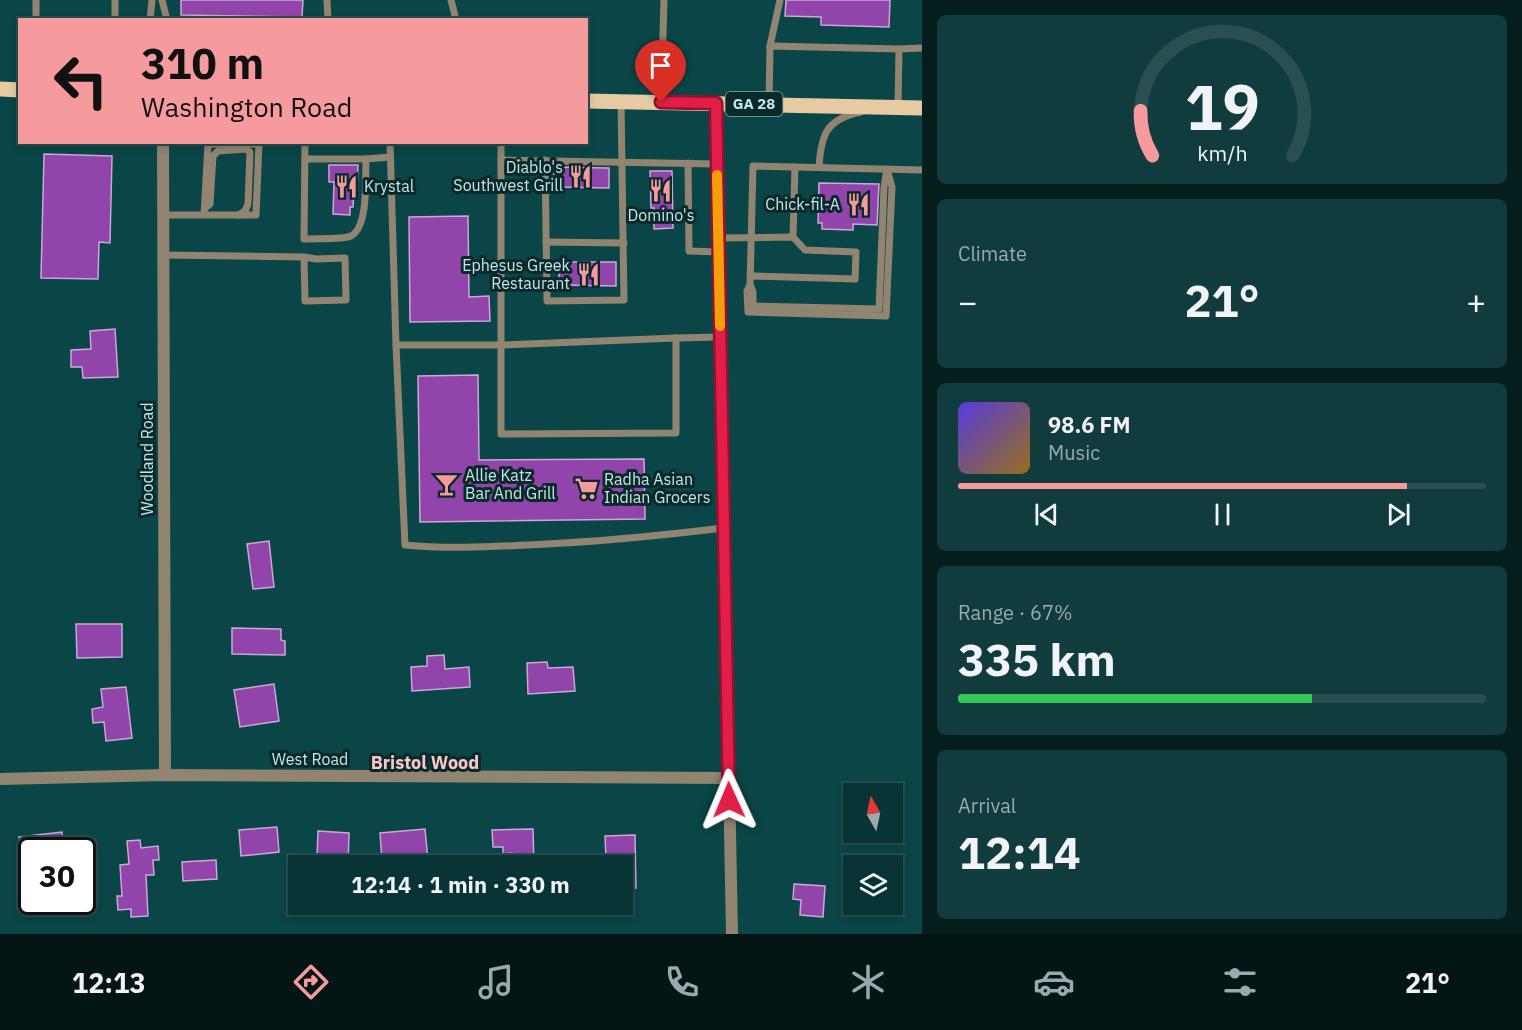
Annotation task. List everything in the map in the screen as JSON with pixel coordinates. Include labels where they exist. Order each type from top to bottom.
[{"type":"main road","points":[[0,89],[18,90]]},
{"type":"main road","name":"GA 28","points":[[588,101],[922,108]]},
{"type":"street","points":[[716,103],[732,934]]},
{"type":"street","name":"Woodland Road","points":[[163,144],[165,775]]},
{"type":"street","name":"West Road","points":[[0,779],[165,775],[728,778]]},
{"type":"lane","points":[[36,0],[36,18]]},
{"type":"lane","points":[[114,0],[115,18]]},
{"type":"lane","points":[[150,18],[152,0]]},
{"type":"lane","points":[[162,0],[166,18]]},
{"type":"lane","points":[[327,0],[328,18]]},
{"type":"lane","points":[[451,0],[456,18]]},
{"type":"lane","points":[[661,102],[663,0]]},
{"type":"lane","points":[[769,104],[770,46],[780,0]]},
{"type":"lane","points":[[770,46],[922,48]]},
{"type":"lane","points":[[819,167],[822,137],[831,126],[843,117],[858,112],[895,107],[899,49]]},
{"type":"lane","points":[[545,160],[547,301],[624,300],[621,102]]},
{"type":"lane","points":[[163,215],[205,211],[256,215],[259,144],[208,144],[205,211]]},
{"type":"lane","points":[[305,144],[304,238],[350,237],[360,228],[363,216],[366,159]]},
{"type":"lane","points":[[390,144],[405,545],[440,549],[570,543],[656,537],[723,528]]},
{"type":"lane","points":[[501,144],[501,434],[676,433],[676,338]]},
{"type":"lane","points":[[205,211],[210,204],[213,156],[218,151],[246,149],[249,152],[248,204],[245,211],[239,215]]},
{"type":"lane","points":[[305,159],[390,157]]},
{"type":"lane","points":[[501,160],[717,164]]},
{"type":"lane","points":[[688,163],[689,251],[718,252]]},
{"type":"lane","points":[[887,169],[884,187],[879,309],[753,306],[753,292],[750,285],[753,166],[819,167],[922,170]]},
{"type":"lane","points":[[793,237],[795,167]]},
{"type":"lane","points":[[718,237],[793,237],[806,250],[856,252],[855,279],[751,276]]},
{"type":"lane","points":[[546,242],[624,243]]},
{"type":"lane","points":[[163,255],[304,257],[316,259],[345,258],[346,300],[305,301],[304,257]]},
{"type":"lane","points":[[396,345],[501,345],[720,337]]},
{"type":"building","points":[[181,0],[303,0],[302,17],[181,15]]},
{"type":"building","points":[[786,0],[890,0],[889,27],[821,25],[821,17],[785,16]]},
{"type":"building","points":[[44,154],[112,156],[110,243],[99,242],[98,279],[41,278]]},
{"type":"building","name":"Krystal","points":[[329,165],[358,165],[357,189],[354,189],[350,215],[333,214],[334,182],[329,182]]},
{"type":"building","name":"Diablo's Southwest Grill","points":[[554,167],[609,168],[609,188],[553,187]]},
{"type":"building","name":"Domino's","points":[[650,171],[672,171],[673,228],[654,229]]},
{"type":"building","name":"Chick-fil-A","points":[[819,183],[879,184],[877,225],[853,224],[853,230],[822,229],[822,223],[818,223]]},
{"type":"building","points":[[468,216],[469,297],[489,296],[490,321],[410,322],[409,217]]},
{"type":"building","name":"Ephesus Greek Restaurant","points":[[559,262],[616,262],[616,286],[559,285]]},
{"type":"building","points":[[115,329],[118,377],[83,378],[82,367],[71,367],[71,350],[91,349],[90,331]]},
{"type":"building","points":[[478,375],[479,460],[644,459],[645,519],[420,522],[418,376]]},
{"type":"building","points":[[269,541],[274,587],[253,589],[247,544]]},
{"type":"building","points":[[76,624],[122,624],[122,657],[77,658]]},
{"type":"building","points":[[232,628],[281,629],[281,640],[285,641],[285,655],[232,654]]},
{"type":"building","points":[[444,655],[445,669],[469,667],[470,687],[412,691],[411,667],[427,666],[427,656]]},
{"type":"building","points":[[547,662],[548,668],[573,667],[575,691],[528,694],[527,663]]},
{"type":"building","points":[[274,684],[279,721],[240,727],[234,690]]},
{"type":"building","points":[[126,687],[132,738],[106,741],[104,722],[93,723],[92,709],[103,707],[101,689]]},
{"type":"building","points":[[277,827],[279,852],[241,856],[239,830]]},
{"type":"building","points":[[425,829],[428,855],[382,855],[380,833]]},
{"type":"building","points":[[533,829],[534,855],[503,854],[503,847],[493,847],[492,830]]},
{"type":"building","points":[[318,831],[349,833],[348,855],[317,855]]},
{"type":"building","points":[[62,832],[62,837],[19,837]]},
{"type":"building","points":[[635,835],[636,888],[633,888],[633,855],[606,855],[605,836]]},
{"type":"building","points":[[140,840],[141,848],[158,846],[159,860],[153,860],[154,875],[146,875],[148,916],[131,917],[131,909],[118,910],[117,896],[122,896],[120,865],[129,864],[127,841]]},
{"type":"building","points":[[216,860],[217,879],[183,881],[182,862]]},
{"type":"building","points":[[794,884],[825,886],[823,917],[800,915],[801,900],[793,899]]},
{"type":"slow traffic","points":[[717,175],[720,326]]},
{"type":"place","name":"Diablo's Southwest Grill","points":[[581,176]]},
{"type":"place","name":"Krystal","points":[[346,186]]},
{"type":"place","name":"Domino's","points":[[661,190]]},
{"type":"place","name":"Chick-fil-A","points":[[858,204]]},
{"type":"place","name":"Ephesus Greek Restaurant","points":[[588,274]]},
{"type":"place","name":"Allie Katz Bar And Grill","points":[[447,484]]},
{"type":"place","name":"Radha Asian Indian Grocers","points":[[586,488]]},
{"type":"district","name":"Bristol Wood","points":[[425,763]]},
{"type":"route","points":[[661,102],[716,103],[729,800]]}]
